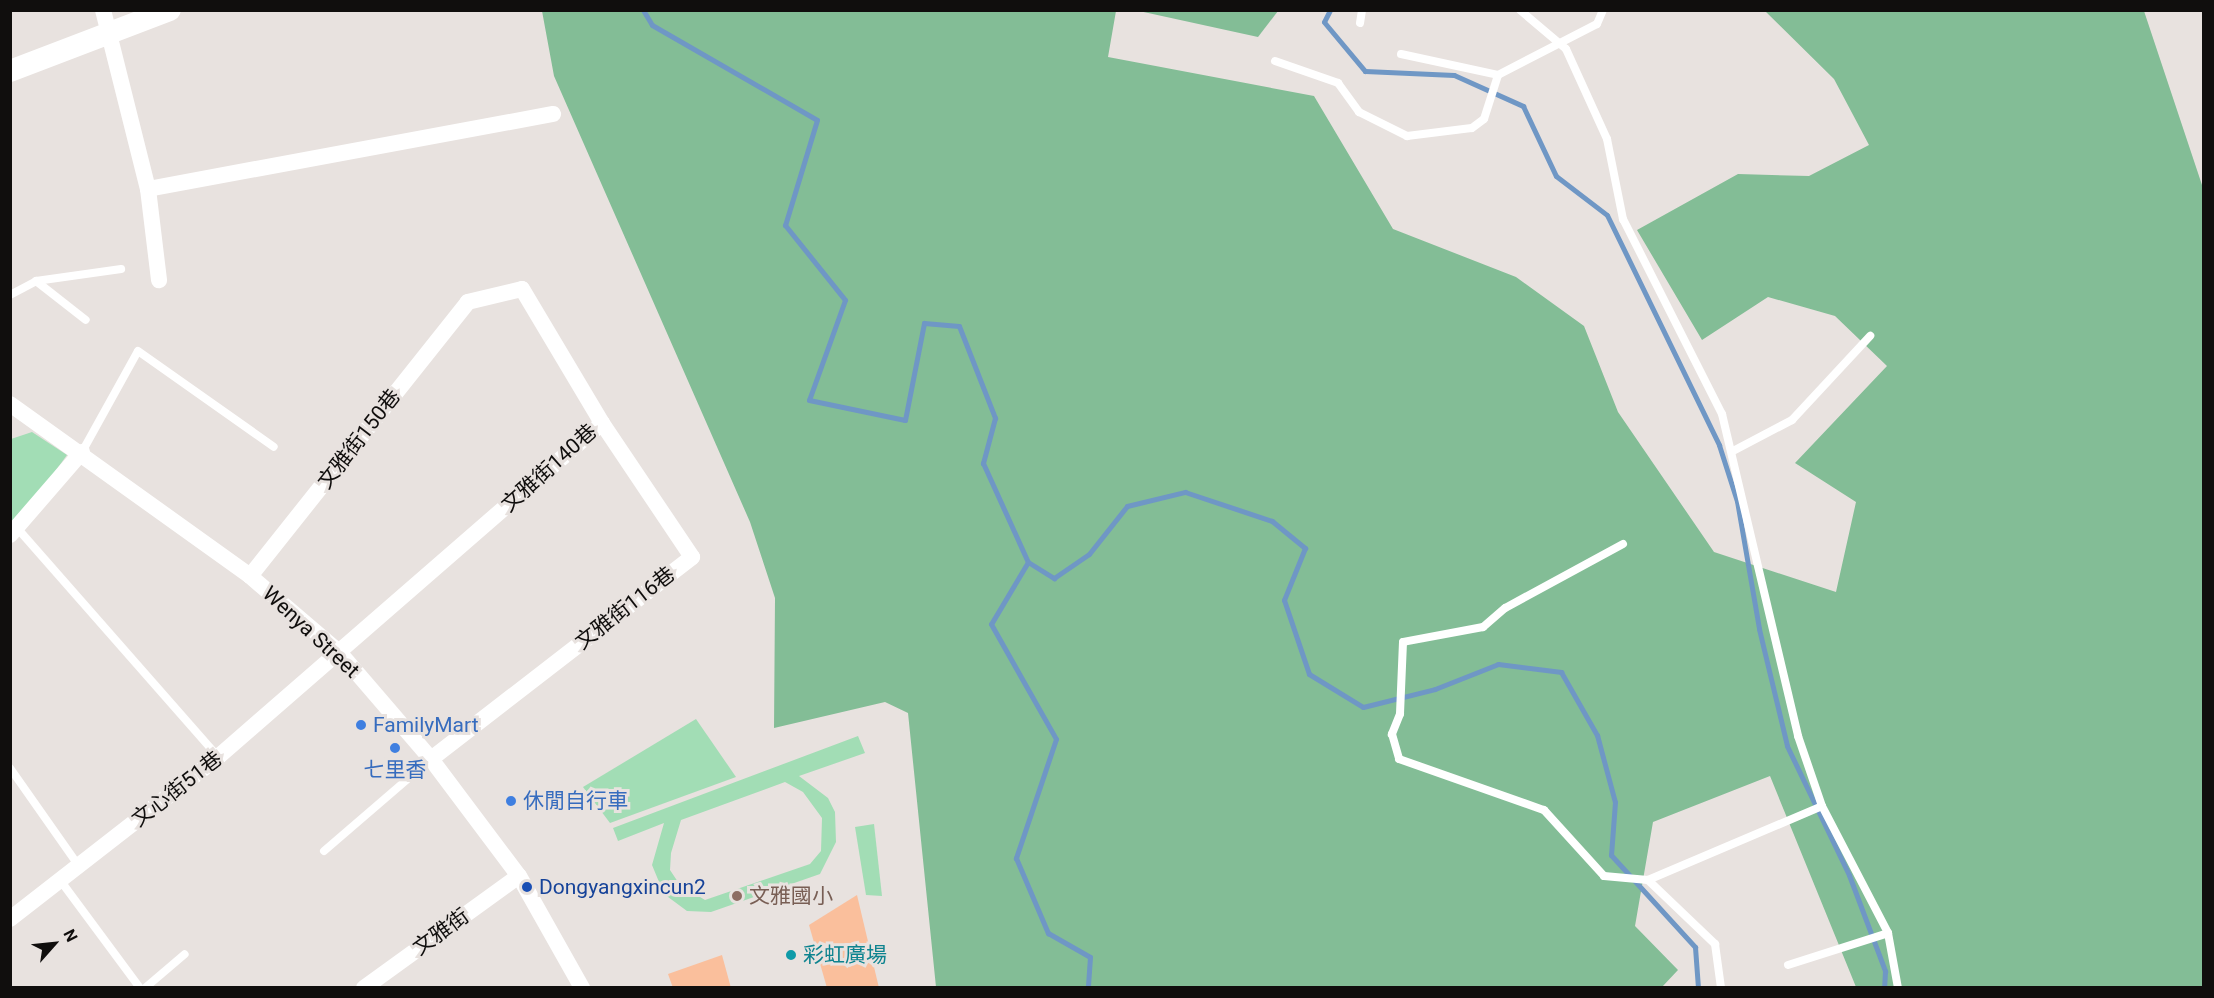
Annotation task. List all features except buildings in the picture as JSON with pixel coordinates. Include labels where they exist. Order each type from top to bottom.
[{"type":"street","points":[[13,65],[105,21],[170,10]]},
{"type":"street","points":[[105,21],[148,189],[159,280]]},
{"type":"street","points":[[148,189],[553,114]]},
{"type":"street","name":"文雅街140巷","points":[[339,652],[602,423],[522,289],[468,302]]},
{"type":"street","name":"文雅街150巷","points":[[250,576],[468,302]]},
{"type":"street","name":"Wenya Street","points":[[10,404],[82,452],[250,576],[339,652],[431,759],[519,876],[582,987]]},
{"type":"street","name":"文雅街116巷","points":[[431,759],[692,557],[602,423]]},
{"type":"street","points":[[14,532],[82,452]]},
{"type":"street","name":"文心街51巷","points":[[10,919],[218,757],[339,652]]},
{"type":"street","name":"文雅街","points":[[364,987],[519,876]]},
{"type":"lane","points":[[1360,23],[1362,10]]},
{"type":"lane","points":[[1520,10],[1566,49],[1607,139],[1623,219],[1722,414],[1733,451],[1798,736],[1822,806],[1885,934],[1898,987]]},
{"type":"lane","points":[[1275,61],[1338,83],[1359,112],[1407,136],[1472,128],[1484,119],[1496,79],[1556,41],[1597,24],[1603,10]]},
{"type":"lane","points":[[1401,54],[1496,79]]},
{"type":"lane","points":[[10,296],[36,281],[120,269]]},
{"type":"lane","points":[[36,281],[86,320]]},
{"type":"lane","points":[[1733,451],[1792,420],[1870,336]]},
{"type":"lane","points":[[82,452],[138,351],[274,447]]},
{"type":"lane","points":[[14,532],[218,757]]},
{"type":"lane","points":[[1623,544],[1505,608],[1483,627],[1403,642],[1401,706],[1392,734],[1399,759],[1544,810],[1604,876],[1644,879],[1822,806]]},
{"type":"lane","points":[[324,851],[431,759]]},
{"type":"lane","points":[[10,768],[79,866]]},
{"type":"lane","points":[[1644,879],[1715,944],[1721,987]]},
{"type":"lane","points":[[60,880],[142,987],[185,954]]},
{"type":"lane","points":[[1788,965],[1885,934]]},
{"type":"green space","points":[[1278,10],[1258,37],[1139,11]]},
{"type":"green space","points":[[542,11],[1116,11],[1108,57],[1314,96],[1393,229],[1516,277],[1584,326],[1618,412],[1714,552],[1836,592],[1856,502],[1795,463],[1887,366],[1835,316],[1768,297],[1702,340],[1637,230],[1738,174],[1809,176],[1869,145],[1834,79],[1765,11],[2144,11],[2203,188],[2203,987],[1856,987],[1770,776],[1653,822],[1635,926],[1678,970],[1662,987],[936,987],[908,713],[885,702],[774,728],[775,598],[750,522],[554,76]]},
{"type":"green space","points":[[32,432],[67,455],[11,532],[11,439]]},
{"type":"green space","points":[[696,719],[736,777],[610,823],[583,787]]},
{"type":"green space","points":[[858,736],[865,753],[799,776],[828,798],[835,812],[836,842],[820,874],[711,912],[687,911],[664,894],[652,865],[664,823],[618,841],[613,828]],"holes":[[[785,782],[803,792],[822,818],[821,851],[810,864],[705,900],[680,885],[670,870],[671,853],[681,820]]]},
{"type":"green space","points":[[874,824],[882,896],[866,895],[855,827]]},
{"type":"waterway","points":[[643,10],[652,25],[817,120],[785,225],[845,300],[809,400],[905,420],[924,323],[959,326],[995,418],[983,463],[1028,562],[991,624],[1056,739],[1016,858],[1048,933],[1090,957],[1088,988]]},
{"type":"waterway","points":[[1330,10],[1324,22],[1365,71],[1454,75],[1523,106],[1556,176],[1607,215],[1719,445],[1737,501],[1759,629],[1787,746],[1849,875],[1885,971],[1884,988]]},
{"type":"waterway","points":[[1028,562],[1054,578],[1089,554],[1127,506],[1185,492],[1272,521],[1305,548],[1284,600],[1309,674],[1363,707],[1435,689],[1498,664],[1561,672],[1597,735],[1615,802],[1611,855],[1695,947],[1698,988]]},
{"type":"place","name":"FamilyMart","points":[[361,725]]},
{"type":"place","name":"七里香","points":[[395,748]]},
{"type":"place","name":"休閒自行車","points":[[511,801]]},
{"type":"place","name":"Dongyangxincun2","points":[[527,887]]},
{"type":"place","name":"文雅國小","points":[[737,896]]},
{"type":"place","name":"彩虹廣場","points":[[791,955]]}]
